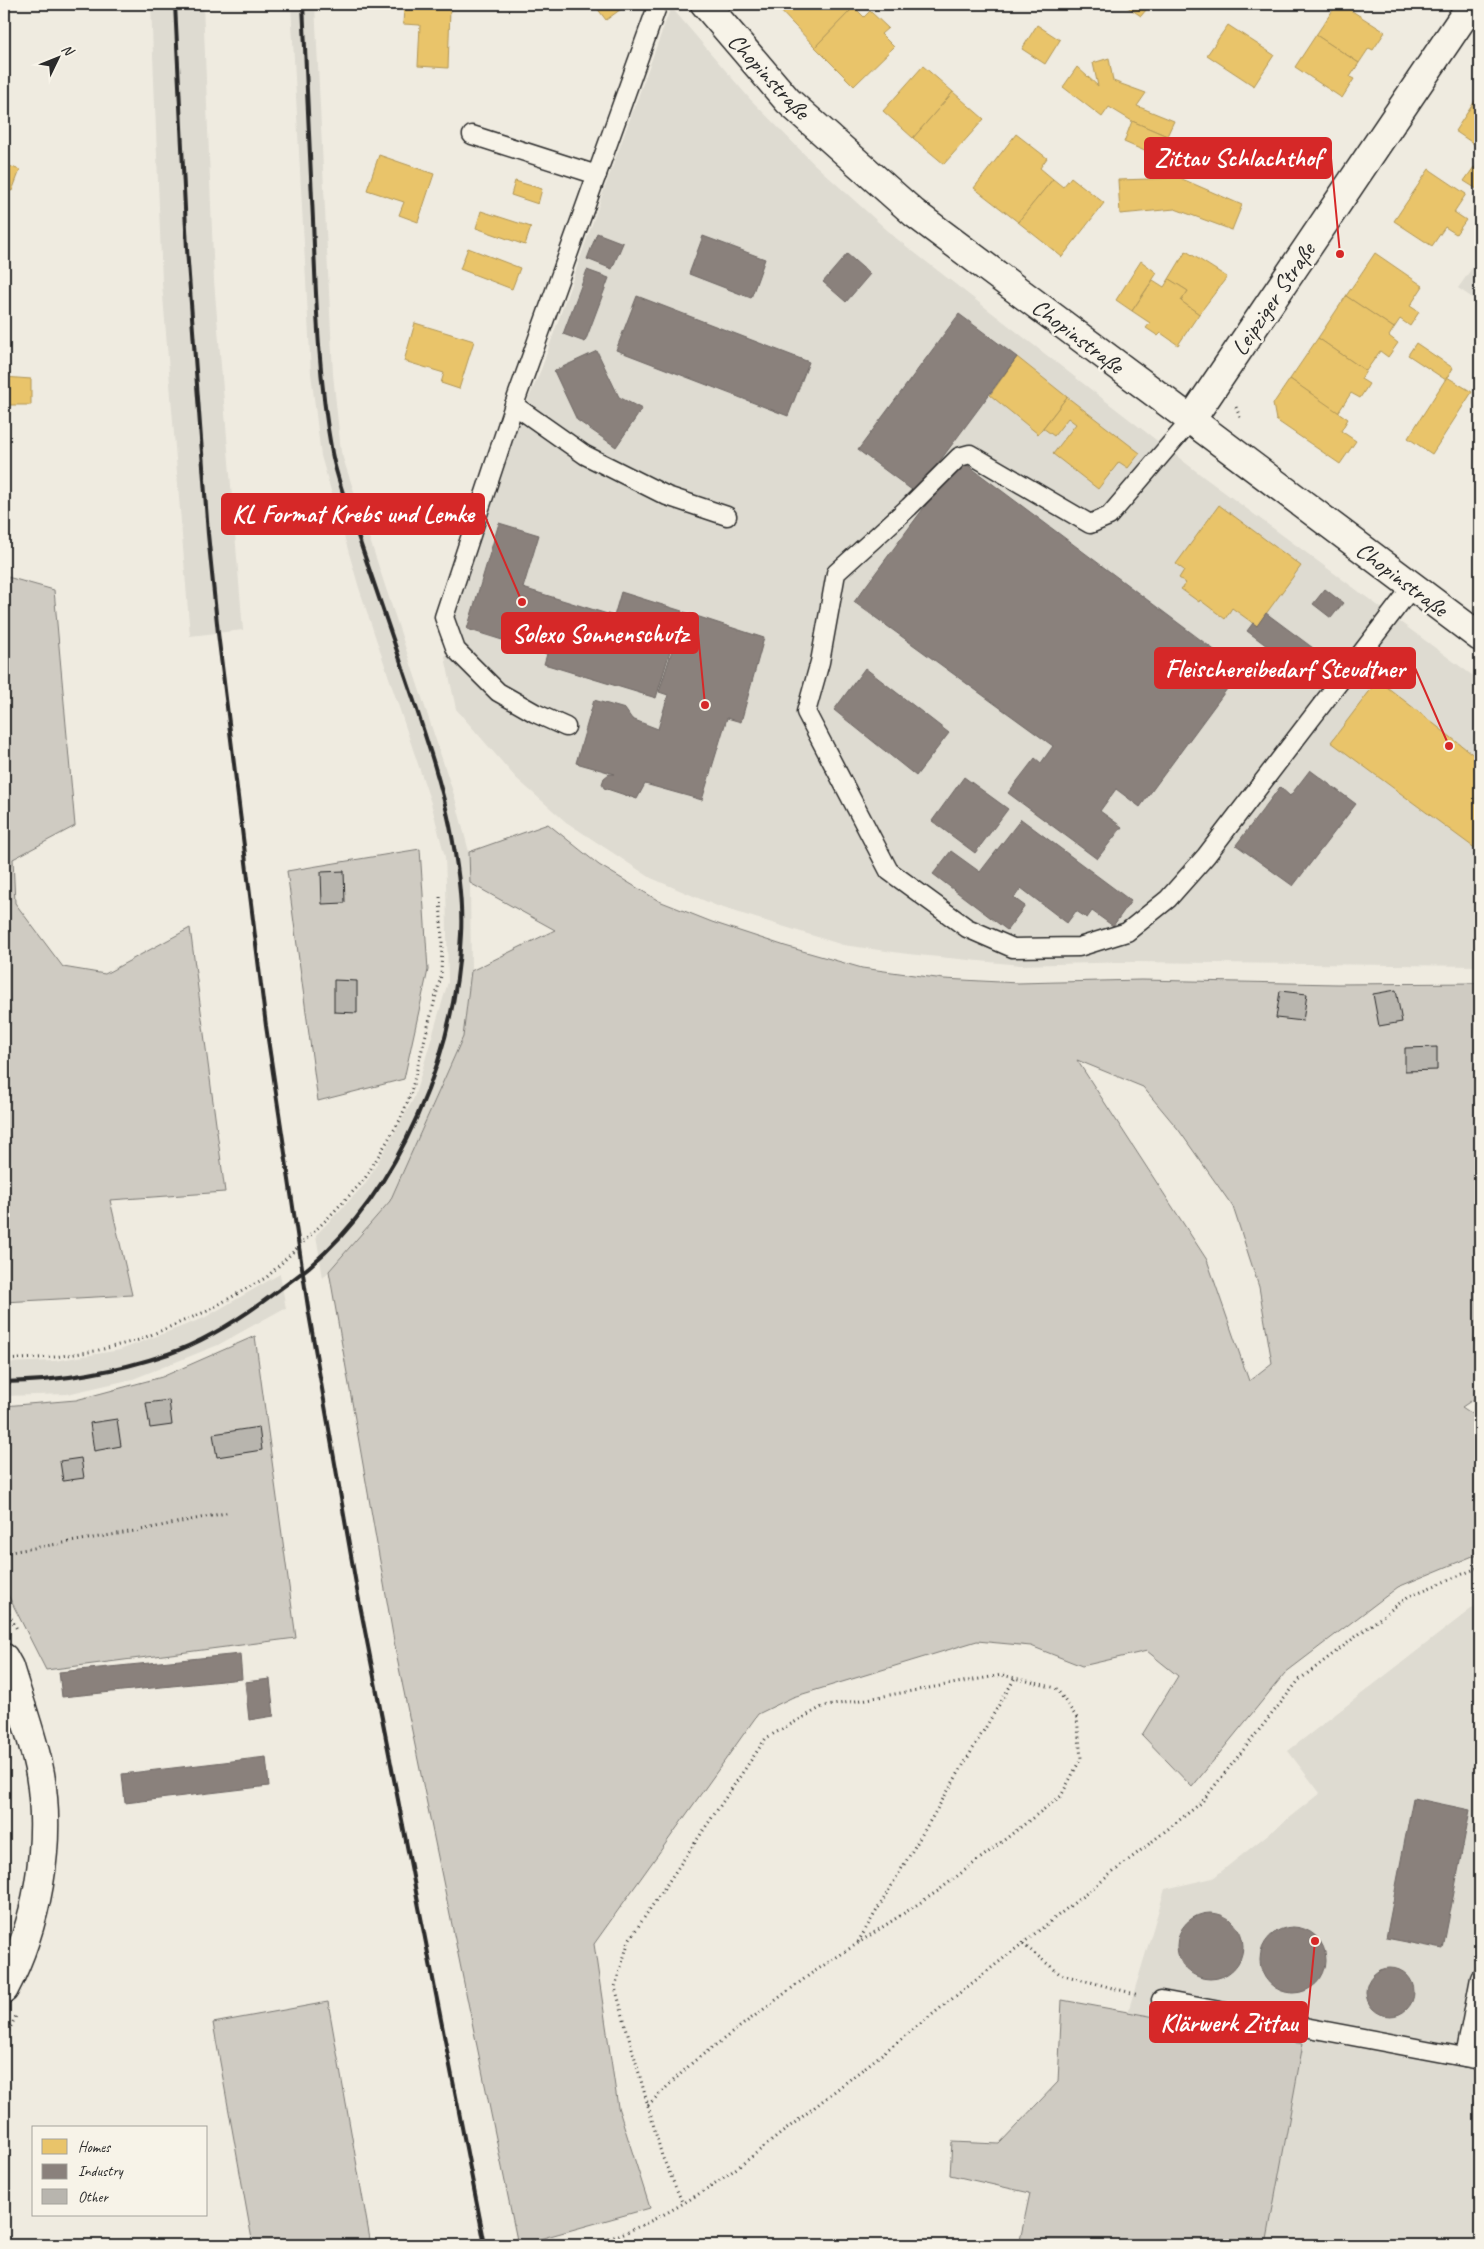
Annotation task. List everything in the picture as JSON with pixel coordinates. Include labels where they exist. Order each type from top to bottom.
[{"type":"street","name":"Chopinstraße","points":[[704,4],[788,101],[914,213],[1480,637]]},
{"type":"street","name":"Leipziger Straße","points":[[1191,420],[1472,4]]},
{"type":"street","points":[[4,1658],[9,1667],[40,1774],[42,1814],[42,1857],[38,1896],[26,1939],[4,1990]]},
{"type":"lane","points":[[566,727],[535,714],[498,692],[456,650],[444,618],[514,405],[658,4]]},
{"type":"lane","points":[[472,135],[597,175]]},
{"type":"lane","points":[[514,405],[585,455],[667,496],[727,516]]},
{"type":"lane","points":[[1191,420],[1109,516],[1090,524],[970,454],[958,457],[909,507],[836,573],[820,662],[806,712],[889,871],[967,928],[1013,948],[1079,947],[1127,932],[1168,899],[1206,856],[1412,587]]},
{"type":"lane","points":[[1161,2000],[1472,2058],[1480,1978]]},
{"type":"path","points":[[4,1360],[54,1357],[95,1351],[139,1340],[206,1311],[267,1278],[364,1180],[400,1120],[410,1096],[441,976],[440,895]]},
{"type":"path","points":[[4,1553],[141,1530],[230,1512]]},
{"type":"path","points":[[590,2245],[612,2238],[653,2220],[698,2196],[741,2165],[1201,1804],[1299,1680],[1409,1596],[1480,1567]]},
{"type":"path","points":[[648,2106],[693,2062],[812,1973],[938,1891],[1061,1796],[1081,1758],[1077,1718],[1056,1688],[1002,1675],[822,1707],[766,1738],[629,1940],[615,1987],[648,2106],[662,2156],[683,2204]]},
{"type":"path","points":[[857,1944],[1014,1678]]},
{"type":"path","points":[[1023,1944],[1060,1974],[1134,1993]]},
{"type":"shaded area","points":[[151,4],[203,4],[214,281],[243,630],[190,636],[162,283]]},
{"type":"shaded area","points":[[291,4],[315,4],[333,374],[341,452],[455,798],[469,852],[470,883],[471,971],[463,1037],[390,1201],[323,1278],[316,1235],[366,1183],[414,1098],[448,982],[446,883],[445,857],[431,803],[359,588],[321,456],[311,373]]},
{"type":"shaded area","points":[[671,7],[750,99],[813,163],[897,239],[1205,478],[1480,681],[1480,966],[1131,962],[1020,965],[908,954],[843,945],[717,906],[651,878],[566,822],[516,778],[456,709],[445,657],[462,589],[510,442],[542,367]]},
{"type":"shaded area","points":[[1480,257],[1480,303],[1458,288]]},
{"type":"shaded area","points":[[4,576],[54,590],[75,826],[13,859],[15,903],[63,967],[105,974],[190,928],[225,1192],[110,1200],[132,1295],[4,1302]]},
{"type":"shaded area","points":[[548,824],[599,865],[659,901],[712,922],[785,946],[862,968],[944,979],[1018,983],[1141,980],[1337,984],[1480,983],[1480,1395],[1462,1407],[1480,1419],[1480,1553],[1398,1587],[1285,1673],[1192,1787],[1142,1735],[1178,1676],[1147,1651],[1082,1666],[1031,1646],[977,1641],[793,1697],[758,1714],[594,1944],[618,2107],[650,2208],[518,2245],[397,1658],[329,1271],[390,1201],[463,1037],[471,971],[555,930],[470,883],[469,852]],"holes":[[[1077,1060],[1143,1087],[1178,1129],[1233,1207],[1259,1287],[1272,1363],[1249,1381],[1207,1260]]]},
{"type":"shaded area","points":[[420,849],[428,970],[404,1079],[318,1101],[287,871]]},
{"type":"shaded area","points":[[280,1274],[286,1309],[218,1345],[133,1379],[67,1394],[4,1396],[4,1363],[54,1361],[120,1350],[204,1318]]},
{"type":"shaded area","points":[[255,1336],[296,1638],[46,1670],[4,1587],[4,1406],[76,1400],[162,1377]]},
{"type":"shaded area","points":[[1480,1602],[1480,2245],[1266,2245],[1303,2044],[1128,2012],[1165,1889],[1213,1878],[1320,1793],[1288,1751]]},
{"type":"shaded area","points":[[1062,2000],[1303,2044],[1266,2245],[1019,2245],[1030,2193],[950,2175],[952,2142],[999,2144],[1058,2082]]},
{"type":"shaded area","points":[[328,2002],[371,2245],[253,2245],[213,2023]]},
{"type":"building: Homes","points":[[594,4],[628,4],[606,20]]},
{"type":"building: Homes","points":[[774,4],[850,4],[854,7],[815,47]]},
{"type":"building: Homes","points":[[1123,4],[1151,4],[1141,16]]},
{"type":"building: Homes","points":[[1337,4],[1341,4],[1385,32],[1373,50],[1369,48],[1359,63],[1316,35]]},
{"type":"building: Homes","points":[[404,7],[450,9],[448,68],[418,66],[420,25],[403,24]]},
{"type":"building: Homes","points":[[854,7],[864,17],[870,11],[888,28],[881,34],[894,47],[854,86],[815,47]]},
{"type":"building: Homes","points":[[1037,25],[1060,40],[1045,64],[1022,49]]},
{"type":"building: Homes","points":[[1228,25],[1274,55],[1254,86],[1207,55]]},
{"type":"building: Homes","points":[[1316,35],[1359,63],[1350,77],[1354,79],[1342,98],[1295,67]]},
{"type":"building: Homes","points":[[1109,58],[1113,81],[1146,93],[1137,106],[1174,121],[1167,136],[1132,121],[1109,107],[1102,117],[1063,87],[1077,67],[1098,86],[1093,63]]},
{"type":"building: Homes","points":[[923,66],[953,92],[913,138],[883,111]]},
{"type":"building: Homes","points":[[953,92],[984,119],[944,164],[913,138]]},
{"type":"building: Homes","points":[[1477,98],[1480,100],[1480,148],[1455,131]]},
{"type":"building: Homes","points":[[1132,121],[1195,148],[1186,169],[1124,142]]},
{"type":"building: Homes","points":[[1016,134],[1047,158],[1040,168],[1053,179],[1018,222],[974,188]]},
{"type":"building: Homes","points":[[379,155],[434,174],[418,222],[399,215],[404,202],[367,190]]},
{"type":"building: Homes","points":[[4,164],[20,170],[12,191],[4,188]]},
{"type":"building: Homes","points":[[1474,167],[1480,171],[1480,191],[1464,181]]},
{"type":"building: Homes","points":[[1429,169],[1466,194],[1454,212],[1466,220],[1456,234],[1445,227],[1432,246],[1394,221]]},
{"type":"building: Homes","points":[[1071,177],[1104,203],[1062,257],[1018,222],[1053,179],[1063,187]]},
{"type":"building: Homes","points":[[1180,178],[1242,205],[1232,230],[1175,209],[1120,214],[1118,180]]},
{"type":"building: Homes","points":[[515,181],[542,189],[538,204],[511,195]]},
{"type":"building: Homes","points":[[481,211],[531,227],[525,245],[476,228]]},
{"type":"building: Homes","points":[[468,248],[520,268],[512,289],[460,269]]},
{"type":"building: Homes","points":[[1186,251],[1227,277],[1199,314],[1181,301],[1188,291],[1169,279]]},
{"type":"building: Homes","points":[[1375,253],[1423,286],[1410,306],[1419,312],[1410,326],[1400,319],[1394,328],[1346,296]]},
{"type":"building: Homes","points":[[1141,261],[1157,273],[1132,311],[1116,300]]},
{"type":"building: Homes","points":[[1169,279],[1188,291],[1181,301],[1199,314],[1178,345],[1161,333],[1158,336],[1146,328],[1150,323],[1132,311],[1153,280],[1164,287]]},
{"type":"building: Homes","points":[[1346,296],[1394,328],[1389,336],[1398,343],[1388,357],[1380,351],[1366,371],[1318,338]]},
{"type":"building: Homes","points":[[415,323],[474,341],[459,389],[441,383],[444,373],[404,361]]},
{"type":"building: Homes","points":[[1318,338],[1366,371],[1361,379],[1369,384],[1360,398],[1351,393],[1338,413],[1290,379]]},
{"type":"building: Homes","points":[[1416,343],[1453,368],[1446,380],[1408,355]]},
{"type":"building: Homes","points":[[1017,357],[1067,397],[1038,434],[990,395]]},
{"type":"building: Homes","points":[[4,377],[31,379],[31,405],[4,405]]},
{"type":"building: Homes","points":[[1447,377],[1472,392],[1432,454],[1408,438]]},
{"type":"building: Homes","points":[[1290,379],[1348,419],[1341,431],[1356,441],[1340,464],[1276,420],[1273,404]]},
{"type":"building: Homes","points":[[1067,397],[1140,453],[1128,468],[1119,462],[1098,489],[1053,454],[1076,424],[1068,418],[1054,436],[1043,428]]},
{"type":"building: Homes","points":[[1219,505],[1301,566],[1257,626],[1232,608],[1225,619],[1200,600],[1199,602],[1181,589],[1186,583],[1179,578],[1184,570],[1176,564]]},
{"type":"building: Homes","points":[[1378,680],[1480,760],[1480,852],[1331,742]]},
{"type":"building: Industry","points":[[597,233],[623,243],[612,269],[587,259]]},
{"type":"building: Industry","points":[[703,236],[765,259],[751,298],[689,274]]},
{"type":"building: Industry","points":[[847,254],[870,274],[846,302],[823,282]]},
{"type":"building: Industry","points":[[587,270],[609,278],[585,342],[563,334]]},
{"type":"building: Industry","points":[[637,296],[809,362],[788,416],[616,350]]},
{"type":"building: Industry","points":[[959,314],[1017,357],[916,493],[858,450]]},
{"type":"building: Industry","points":[[597,351],[619,397],[642,409],[616,447],[577,420],[554,371]]},
{"type":"building: Industry","points":[[962,461],[1241,670],[1140,807],[1116,789],[1100,811],[1122,827],[1097,859],[1008,793],[1035,758],[1041,763],[1053,746],[854,602],[940,486]]},
{"type":"building: Industry","points":[[499,523],[539,535],[523,588],[614,616],[621,592],[682,611],[656,698],[544,664],[547,654],[467,629]]},
{"type":"building: Industry","points":[[1325,589],[1343,603],[1331,618],[1313,604]]},
{"type":"building: Industry","points":[[684,612],[764,638],[741,722],[727,718],[702,800],[645,784],[637,799],[604,788],[602,784],[604,778],[609,774],[615,774],[576,763],[594,700],[625,709],[632,719],[658,729],[668,695],[659,692]]},
{"type":"building: Industry","points":[[1266,613],[1313,648],[1288,679],[1271,666],[1279,655],[1247,631],[1253,623],[1257,626]]},
{"type":"building: Industry","points":[[865,668],[949,733],[916,776],[834,710]]},
{"type":"building: Industry","points":[[1310,770],[1356,804],[1293,886],[1236,845],[1280,787],[1290,796]]},
{"type":"building: Industry","points":[[964,777],[1008,809],[975,853],[932,821]]},
{"type":"building: Industry","points":[[1021,819],[1131,901],[1113,926],[1092,911],[1087,918],[1076,911],[1067,923],[1021,888],[1014,898],[1025,906],[1007,930],[933,874],[951,851],[980,872]]},
{"type":"building: Industry","points":[[240,1654],[242,1679],[62,1697],[59,1672]]},
{"type":"building: Industry","points":[[270,1679],[274,1716],[249,1720],[245,1682]]},
{"type":"building: Industry","points":[[266,1757],[269,1786],[125,1803],[122,1774]]},
{"type":"building: Industry","points":[[1413,1798],[1470,1810],[1443,1949],[1386,1938]]},
{"type":"building: Industry","points":[[1210,1913],[1222,1916],[1233,1923],[1240,1934],[1243,1946],[1240,1958],[1233,1969],[1222,1976],[1210,1979],[1198,1976],[1187,1969],[1180,1958],[1177,1946],[1180,1934],[1187,1923],[1198,1916]]},
{"type":"building: Industry","points":[[1293,1927],[1305,1930],[1316,1937],[1323,1948],[1326,1960],[1323,1972],[1316,1983],[1305,1990],[1293,1993],[1281,1990],[1270,1983],[1263,1972],[1260,1960],[1263,1948],[1270,1937],[1281,1930]]},
{"type":"building: Industry","points":[[1385,1968],[1395,1968],[1407,1975],[1414,1987],[1414,1997],[1407,2009],[1395,2016],[1385,2016],[1377,2012],[1370,2005],[1366,1997],[1366,1987],[1370,1979],[1377,1972]]},
{"type":"building: Other","points":[[344,871],[345,903],[322,904],[321,872]]},
{"type":"building: Other","points":[[334,980],[357,981],[357,1013],[334,1012]]},
{"type":"building: Other","points":[[1396,990],[1402,1022],[1379,1026],[1373,994]]},
{"type":"building: Other","points":[[1280,991],[1307,994],[1303,1021],[1276,1018]]},
{"type":"building: Other","points":[[1437,1047],[1437,1070],[1405,1071],[1405,1048]]},
{"type":"building: Other","points":[[169,1400],[172,1425],[150,1428],[146,1403]]},
{"type":"building: Other","points":[[117,1419],[121,1446],[94,1451],[90,1423]]},
{"type":"building: Other","points":[[259,1427],[262,1450],[217,1457],[213,1434]]},
{"type":"building: Other","points":[[81,1458],[84,1478],[63,1481],[60,1461]]},
{"type":"railway","points":[[175,4],[187,249],[208,534],[218,633],[266,1026],[309,1314],[357,1590],[485,2245]]},
{"type":"railway","points":[[4,1382],[45,1380],[107,1371],[182,1349],[238,1319],[309,1267],[341,1235],[370,1199],[396,1159],[417,1116],[435,1071],[448,1025],[457,979],[461,934],[459,880],[450,826],[438,778],[413,698],[338,477],[327,424],[317,308],[303,4]]},
{"type":"place","name":"Zittau Schlachthof","points":[[1340,254]]},
{"type":"place","name":"KL Format Krebs und Lemke","points":[[522,602]]},
{"type":"place","name":"Solexo Sonnenschutz","points":[[705,705]]},
{"type":"place","name":"Fleischereibedarf Steudtner","points":[[1449,746]]},
{"type":"place","name":"Klärwerk Zittau","points":[[1315,1941]]}]
